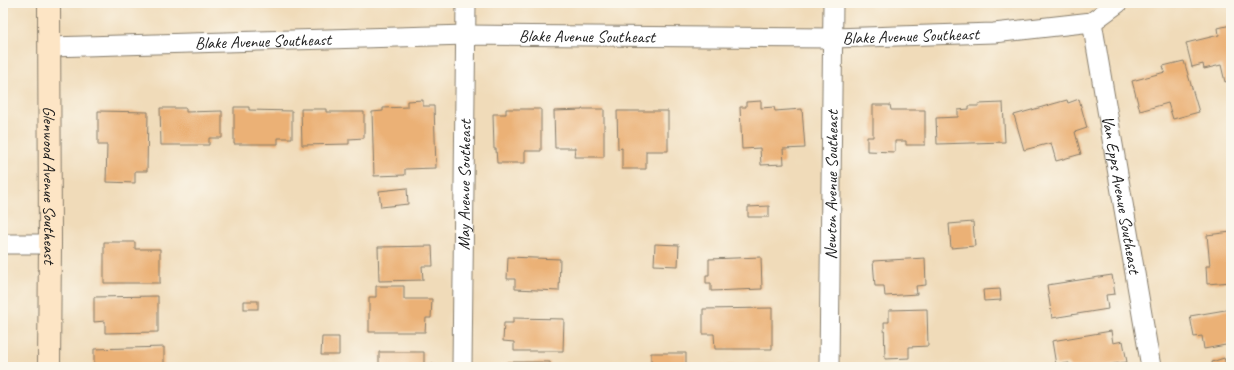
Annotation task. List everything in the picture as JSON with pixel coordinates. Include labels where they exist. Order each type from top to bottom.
[{"type":"main road","name":"Glenwood Avenue Southeast","points":[[49,3],[49,367]]},
{"type":"street","name":"May Avenue Southeast","points":[[462,367],[467,35],[466,3]]},
{"type":"street","name":"Newton Avenue Southeast","points":[[829,367],[833,38],[832,3]]},
{"type":"street","name":"Blake Avenue Southeast","points":[[50,47],[467,35],[833,38],[994,33],[1092,22],[1118,3]]},
{"type":"street","name":"Van Epps Avenue Southeast","points":[[1092,22],[1151,367]]},
{"type":"street","points":[[3,244],[50,244]]},
{"type":"building","points":[[1231,25],[1231,80],[1225,82],[1221,65],[1204,69],[1203,64],[1192,67],[1186,43],[1219,35],[1218,28]]},
{"type":"building","points":[[1184,61],[1199,112],[1173,119],[1168,103],[1140,111],[1132,81],[1165,72],[1163,66]]},
{"type":"building","points":[[1079,99],[1087,128],[1075,132],[1081,154],[1056,161],[1051,143],[1024,150],[1014,115],[1067,100],[1068,103]]},
{"type":"building","points":[[423,100],[423,106],[434,106],[436,168],[405,169],[405,175],[374,176],[372,112],[383,111],[383,108],[407,107],[407,101]]},
{"type":"building","points":[[761,101],[761,108],[774,107],[775,111],[802,109],[805,148],[783,149],[784,164],[761,165],[760,148],[742,149],[740,107],[746,107],[746,102]]},
{"type":"building","points":[[1003,103],[1005,142],[937,144],[936,118],[958,117],[958,110],[969,109],[969,106],[979,106],[978,104]]},
{"type":"building","points":[[873,105],[890,105],[891,110],[925,110],[925,145],[906,145],[906,141],[895,141],[895,152],[867,151],[867,137],[873,137]]},
{"type":"building","points":[[234,107],[249,107],[249,110],[292,111],[292,138],[278,138],[278,144],[234,144]]},
{"type":"building","points":[[160,108],[186,108],[186,112],[222,111],[222,138],[209,138],[209,145],[161,145]]},
{"type":"building","points":[[301,109],[326,109],[326,112],[364,112],[364,138],[349,139],[349,144],[302,145]]},
{"type":"building","points":[[506,109],[541,109],[541,151],[525,151],[525,163],[497,163],[496,149],[494,149],[493,114],[506,114]]},
{"type":"building","points":[[604,109],[604,157],[574,157],[575,148],[555,148],[554,111]]},
{"type":"building","points":[[98,111],[148,112],[147,171],[135,171],[135,183],[106,182],[107,145],[98,145]]},
{"type":"building","points":[[617,111],[668,111],[668,151],[646,151],[646,169],[622,169],[622,148],[618,149]]},
{"type":"building","points":[[3,164],[7,164],[7,198],[3,198]]},
{"type":"building","points":[[407,188],[408,204],[381,207],[379,191]]},
{"type":"building","points":[[769,206],[769,217],[748,217],[748,207]]},
{"type":"building","points":[[973,222],[975,246],[951,248],[949,224]]},
{"type":"building","points":[[1231,232],[1231,282],[1207,284],[1206,266],[1210,266],[1207,235]]},
{"type":"building","points":[[104,242],[135,242],[135,249],[160,249],[160,283],[104,283]]},
{"type":"building","points":[[655,244],[679,245],[678,266],[654,265]]},
{"type":"building","points":[[432,246],[433,266],[422,266],[423,280],[379,281],[378,247]]},
{"type":"building","points":[[508,257],[560,259],[559,291],[515,289],[515,279],[507,279]]},
{"type":"building","points":[[761,257],[762,289],[711,291],[711,283],[706,283],[706,275],[709,275],[709,259]]},
{"type":"building","points":[[925,258],[926,285],[916,286],[917,294],[885,296],[884,286],[875,286],[873,261]]},
{"type":"building","points":[[1112,275],[1115,294],[1106,295],[1108,309],[1052,318],[1047,285]]},
{"type":"building","points":[[376,286],[404,286],[404,299],[432,299],[431,318],[426,318],[425,332],[369,332],[369,297],[376,297]]},
{"type":"building","points":[[1000,289],[1001,300],[984,301],[983,290]]},
{"type":"building","points":[[158,296],[158,332],[105,333],[105,321],[94,322],[94,297]]},
{"type":"building","points":[[244,301],[258,301],[258,309],[244,309]]},
{"type":"building","points":[[772,308],[772,349],[715,349],[714,334],[703,334],[703,309]]},
{"type":"building","points":[[927,309],[928,346],[909,347],[909,358],[885,359],[884,322],[889,322],[889,310]]},
{"type":"building","points":[[1231,309],[1231,344],[1204,349],[1202,336],[1194,337],[1190,316]]},
{"type":"building","points":[[513,318],[564,319],[563,351],[514,351],[514,342],[503,341],[504,323],[513,323]]},
{"type":"building","points":[[1111,331],[1113,343],[1123,341],[1127,362],[1095,367],[1070,367],[1069,363],[1056,365],[1052,341]]},
{"type":"building","points":[[322,337],[339,337],[339,355],[321,355]]},
{"type":"building","points":[[164,347],[164,366],[94,367],[94,349]]},
{"type":"building","points":[[379,352],[424,352],[424,364],[433,364],[433,367],[379,367]]},
{"type":"building","points":[[651,353],[686,353],[686,365],[651,366]]},
{"type":"building","points":[[1224,358],[1226,364],[1231,362],[1231,367],[1213,367],[1212,362]]},
{"type":"building","points":[[507,362],[550,362],[550,367],[508,367]]},
{"type":"building","points":[[776,364],[776,367],[726,367],[726,365]]}]
